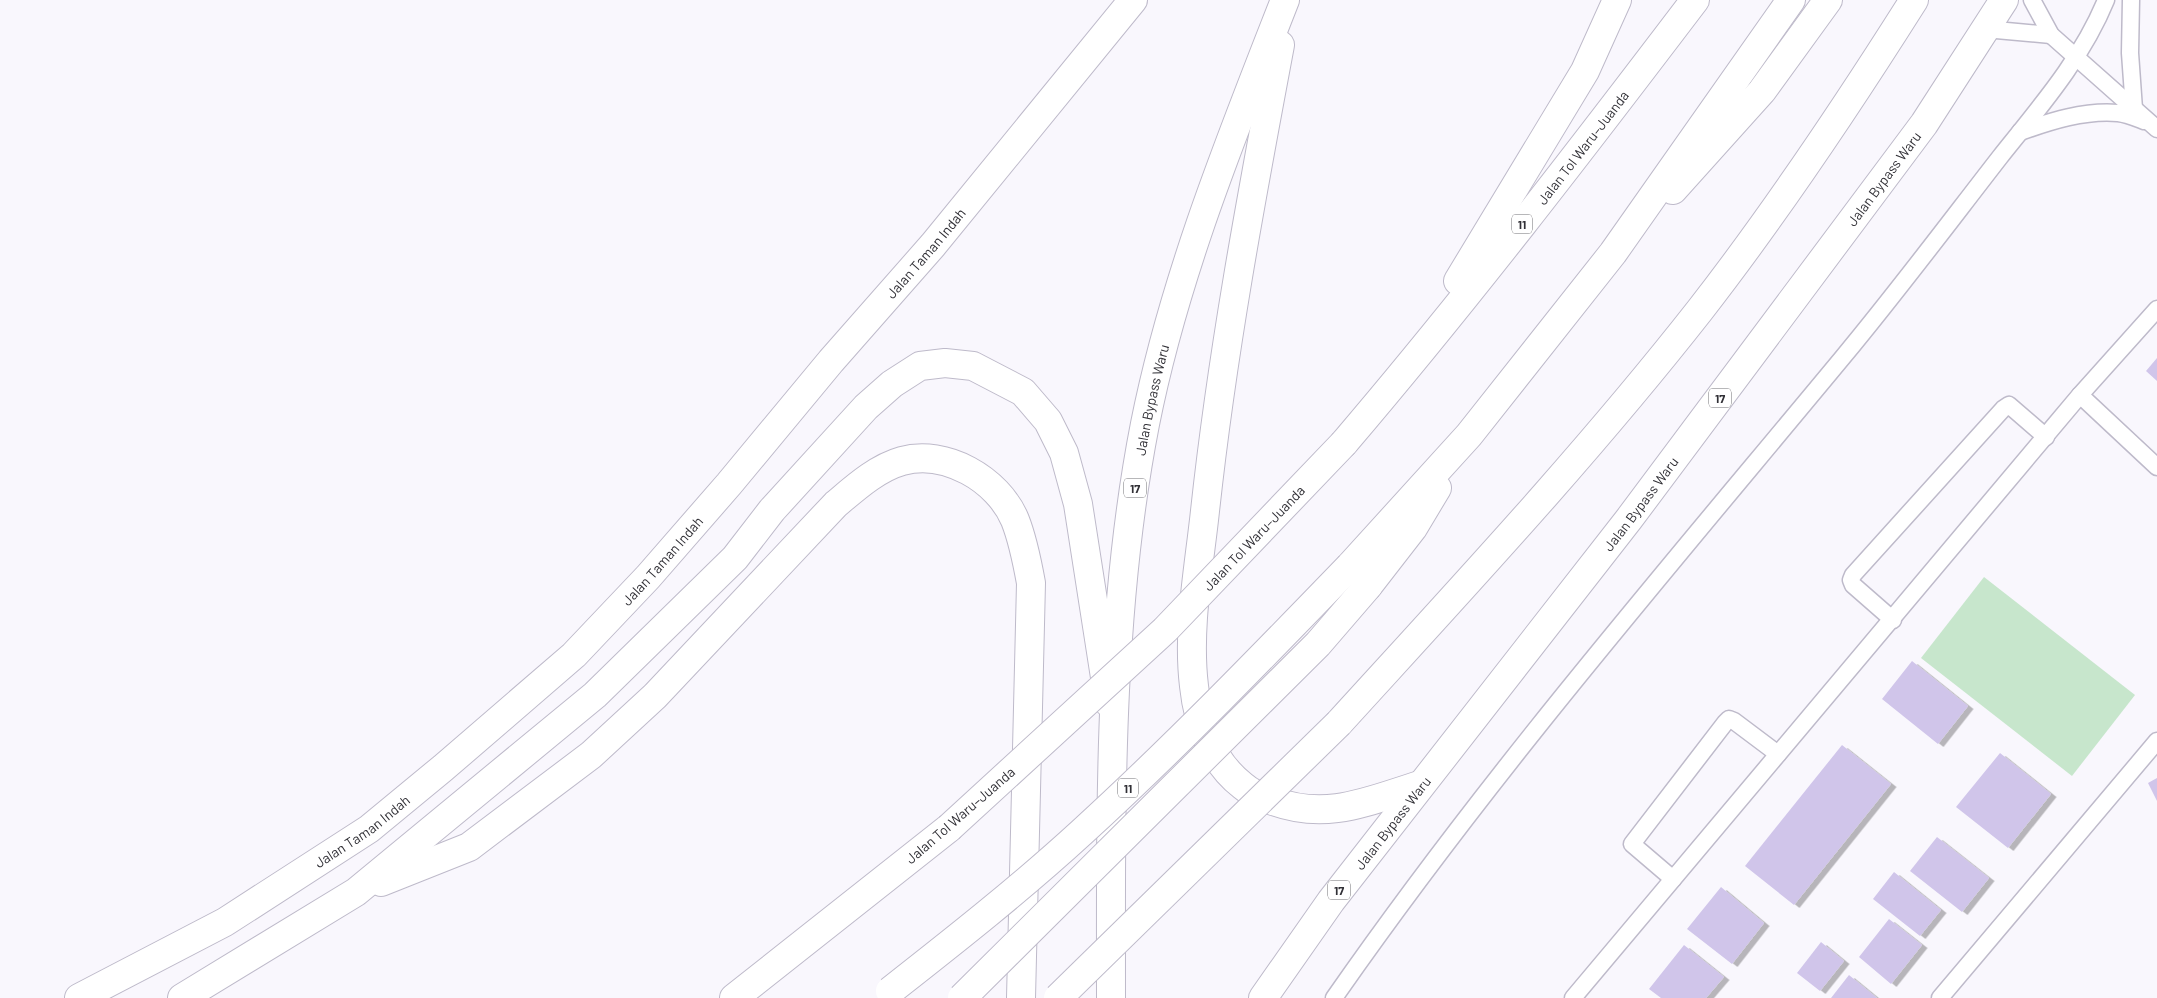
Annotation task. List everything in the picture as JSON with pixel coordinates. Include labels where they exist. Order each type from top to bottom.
[{"type":"main road","name":"Jalan Taman Indah","points":[[79,998],[225,922],[369,829],[574,655],[648,577],[831,361],[933,245],[1133,0]]},
{"type":"main road","name":"Jalan Bypass Waru","points":[[1111,998],[1112,725],[1127,548],[1145,424],[1179,291],[1246,99],[1285,0]]},
{"type":"main road","points":[[1289,0],[1256,173],[1213,438],[1192,632],[1194,686],[1201,726],[1218,760],[1243,787],[1267,799],[1292,808],[1321,811],[1351,806],[1420,785]]},
{"type":"main road","points":[[1401,377],[1585,70],[1617,0]]},
{"type":"main road","name":"Jalan Tol Waru–Juanda","points":[[734,998],[949,828],[1165,630],[1344,443],[1401,377],[1598,128],[1695,0]]},
{"type":"main road","name":"11","points":[[886,995],[990,912],[1082,832],[1230,690],[1350,566],[1469,436],[1613,253],[1791,0]]},
{"type":"main road","points":[[1613,253],[1702,160],[1762,91],[1828,0]]},
{"type":"main road","points":[[1058,998],[1338,723],[1581,454],[1700,310],[1823,141],[1914,0]]},
{"type":"main road","name":"Jalan Bypass Waru","points":[[1263,998],[1330,901],[1628,519],[1810,278],[1924,124],[2004,0]]},
{"type":"main road","points":[[182,998],[356,892],[596,695],[735,558],[772,510],[866,407],[892,384],[920,366],[945,363],[973,366],[1023,392],[1048,421],[1064,453],[1078,504],[1112,725]]},
{"type":"main road","points":[[962,998],[1318,644],[1368,586],[1413,528],[1469,436]]},
{"type":"main road","points":[[356,892],[469,848],[568,773],[591,755],[655,696],[836,504],[869,478],[902,461],[928,457],[953,464],[969,472],[998,494],[1014,518],[1024,549],[1031,583],[1021,998]]},
{"type":"lane","points":[[2032,0],[2051,35],[2153,126]]},
{"type":"lane","points":[[1334,998],[1379,933],[1479,800],[1581,672],[1889,300],[2020,132],[2076,57],[2106,0]]},
{"type":"lane","points":[[2131,0],[2130,53],[2134,109]]},
{"type":"lane","points":[[1985,29],[2051,35]]},
{"type":"lane","points":[[2020,132],[2052,120],[2085,114],[2119,113],[2153,126]]},
{"type":"lane","points":[[1573,998],[1893,620],[2080,395],[2157,309]]},
{"type":"lane","points":[[2080,395],[2157,467]]},
{"type":"lane","points":[[1893,620],[1853,586],[1851,580],[1853,575],[2003,409],[2009,405],[2046,437]]},
{"type":"lane","points":[[1673,879],[1632,844],[1725,723],[1729,719],[1734,721],[1778,754]]},
{"type":"lane","points":[[1940,998],[2157,741]]},
{"type":"green space","points":[[1984,577],[2135,695],[2072,776],[1921,658]]},
{"type":"building","points":[[2157,358],[2157,381],[2146,371]]},
{"type":"building","points":[[1912,661],[1968,706],[1938,744],[1882,699]]},
{"type":"building","points":[[1842,745],[1891,784],[1794,905],[1745,866]]},
{"type":"building","points":[[2000,753],[2051,794],[2008,848],[1956,807]]},
{"type":"building","points":[[2157,778],[2157,801],[2148,783]]},
{"type":"building","points":[[1937,837],[1989,878],[1962,912],[1910,871]]},
{"type":"building","points":[[1894,872],[1941,910],[1920,936],[1873,899]]},
{"type":"building","points":[[1721,887],[1764,923],[1732,964],[1687,929]]},
{"type":"building","points":[[1889,919],[1922,945],[1891,984],[1859,957]]},
{"type":"building","points":[[1821,942],[1844,961],[1820,991],[1797,973]]},
{"type":"building","points":[[1684,945],[1724,977],[1706,998],[1661,998],[1649,989]]},
{"type":"building","points":[[1849,975],[1877,998],[1831,998]]}]
